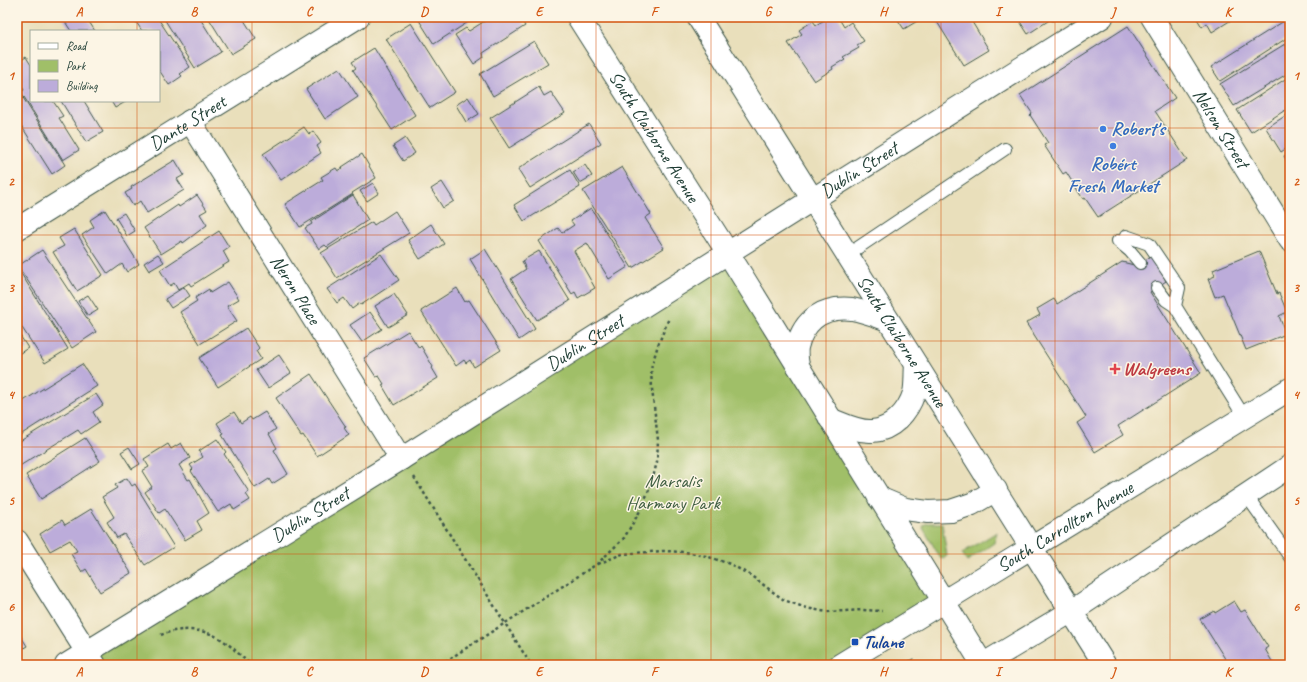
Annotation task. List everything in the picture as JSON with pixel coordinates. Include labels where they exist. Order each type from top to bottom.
[{"type":"main road","name":"Dante Street","points":[[17,229],[358,17]]},
{"type":"main road","name":"South Claiborne Avenue","points":[[578,17],[728,253],[983,665]]},
{"type":"main road","name":"South Claiborne Avenue","points":[[698,17],[1105,665]]},
{"type":"main road","name":"Dublin Street","points":[[66,665],[91,658],[406,465],[728,253],[1102,17]]},
{"type":"main road","name":"Nelson Street","points":[[1152,17],[1290,240]]},
{"type":"main road","name":"Neron Place","points":[[190,121],[406,465]]},
{"type":"main road","points":[[798,366],[797,349],[802,334],[810,322],[821,314],[834,309],[854,310],[888,320]]},
{"type":"main road","points":[[830,419],[859,430],[872,431],[888,427],[898,419],[908,407],[914,393],[916,365]]},
{"type":"main road","name":"South Carrollton Avenue","points":[[840,665],[1245,418],[1288,395]]},
{"type":"main road","points":[[983,665],[1072,611],[1290,466]]},
{"type":"main road","points":[[879,498],[905,509],[928,512],[951,510],[972,504],[996,490]]},
{"type":"main road","points":[[17,541],[91,658]]},
{"type":"lane","points":[[847,255],[1005,149]]},
{"type":"lane","points":[[1140,263],[1122,238],[1149,244],[1179,288],[1175,306]]},
{"type":"lane","points":[[1157,288],[1166,300],[1175,306],[1245,418]]},
{"type":"lane","points":[[1246,495],[1290,557]]},
{"type":"path","points":[[597,564],[624,538],[640,511],[651,485],[657,462],[658,440],[651,368],[670,313]]},
{"type":"path","points":[[406,465],[531,665]]},
{"type":"path","points":[[440,665],[597,564],[622,554],[663,551],[685,552],[706,556],[730,564],[750,575],[784,600],[806,608],[827,612],[863,610],[888,611]]},
{"type":"path","points":[[158,637],[182,630],[200,631],[215,636],[226,643],[251,665]]},
{"type":"green space","name":"Marsalis Harmony Park","points":[[728,253],[943,601],[840,665],[95,665],[87,652]]},
{"type":"green space","points":[[927,523],[942,523],[947,556],[941,559],[923,528]]},
{"type":"green space","points":[[997,532],[994,543],[967,561],[962,553]]},
{"type":"building","points":[[62,17],[86,17],[94,30],[70,30]]},
{"type":"building","points":[[133,17],[157,17],[190,67],[180,74],[182,76],[169,85],[160,72],[160,30],[141,30]]},
{"type":"building","points":[[163,17],[199,17],[221,52],[195,68]]},
{"type":"building","points":[[208,17],[242,17],[256,39],[231,54]]},
{"type":"building","points":[[417,17],[476,17],[434,44]]},
{"type":"building","points":[[491,17],[520,17],[525,26],[483,53],[484,57],[474,64],[455,35],[466,28],[469,31]]},
{"type":"building","points":[[829,17],[838,17],[844,27],[851,22],[864,41],[857,45],[859,48],[843,57],[845,59],[832,67],[833,69],[814,81],[788,43],[802,34],[799,30],[813,21],[816,25]]},
{"type":"building","points":[[896,17],[924,17],[904,29]]},
{"type":"building","points":[[934,17],[969,17],[989,50],[964,65]]},
{"type":"building","points":[[1017,17],[1059,17],[1052,21],[1051,19],[1028,34]]},
{"type":"building","points":[[1196,17],[1236,17],[1212,32],[1207,23],[1202,27]]},
{"type":"building","points":[[1284,21],[1290,30],[1290,36],[1220,81],[1211,67]]},
{"type":"building","points":[[411,23],[455,92],[430,108],[386,39]]},
{"type":"building","name":"Robert's","points":[[1128,26],[1175,98],[1155,111],[1187,160],[1098,217],[1085,198],[1083,199],[1066,172],[1063,174],[1044,145],[1048,143],[1030,115],[1032,113],[1020,95]]},
{"type":"building","points":[[534,41],[548,63],[493,96],[480,74]]},
{"type":"building","points":[[1285,44],[1290,50],[1290,72],[1234,106],[1220,84]]},
{"type":"building","points":[[374,48],[415,115],[392,130],[353,70],[356,68],[352,62]]},
{"type":"building","points":[[26,57],[30,63],[30,102],[54,102],[63,116],[59,118],[79,150],[63,160],[21,92],[24,90],[17,79],[17,63]]},
{"type":"building","points":[[339,68],[358,97],[325,119],[306,89]]},
{"type":"building","points":[[1290,76],[1290,107],[1251,132],[1237,110]]},
{"type":"building","points":[[539,87],[544,96],[551,92],[565,113],[509,148],[490,118]]},
{"type":"building","points":[[17,88],[65,165],[52,174],[17,119]]},
{"type":"building","points":[[468,97],[479,114],[466,122],[456,105]]},
{"type":"building","points":[[62,102],[85,102],[103,132],[86,142]]},
{"type":"building","points":[[112,102],[125,102],[115,108]]},
{"type":"building","points":[[1290,113],[1290,146],[1281,152],[1266,128]]},
{"type":"building","points":[[589,124],[601,143],[530,188],[518,169]]},
{"type":"building","points":[[304,127],[309,134],[313,131],[321,143],[317,146],[321,153],[281,180],[263,154]]},
{"type":"building","points":[[405,138],[415,153],[403,161],[393,146]]},
{"type":"building","points":[[1290,152],[1290,166],[1284,156]]},
{"type":"building","points":[[362,154],[376,178],[300,227],[285,204],[323,180],[321,177],[336,168],[338,171]]},
{"type":"building","points":[[175,160],[184,175],[177,179],[184,190],[147,213],[140,201],[133,206],[125,193],[132,189],[131,187]]},
{"type":"building","points":[[585,165],[592,176],[580,183],[573,172]]},
{"type":"building","points":[[622,167],[651,214],[645,218],[664,248],[632,268],[583,191]]},
{"type":"building","points":[[570,170],[580,187],[524,221],[514,205]]},
{"type":"building","points":[[442,182],[454,201],[443,208],[431,189]]},
{"type":"building","points":[[373,183],[379,193],[367,201],[360,191]]},
{"type":"building","points":[[197,195],[207,210],[200,214],[207,225],[183,243],[182,241],[161,254],[144,228],[178,205],[179,207]]},
{"type":"building","points":[[353,195],[368,220],[327,247],[325,245],[319,249],[305,228],[312,224],[311,222]]},
{"type":"building","points":[[591,208],[628,267],[609,279],[587,243],[574,251],[595,288],[578,298],[575,292],[572,294],[539,241],[558,228],[562,233],[574,225],[571,221]]},
{"type":"building","points":[[105,210],[139,264],[127,272],[122,264],[108,274],[82,235],[94,227],[90,220]]},
{"type":"building","points":[[395,211],[409,233],[337,278],[321,253],[372,222],[374,225]]},
{"type":"building","points":[[124,213],[135,231],[127,236],[116,218]]},
{"type":"building","points":[[431,224],[444,244],[420,259],[408,240]]},
{"type":"building","points":[[74,229],[103,275],[77,291],[53,252],[64,246],[59,238]]},
{"type":"building","points":[[219,231],[229,247],[223,251],[229,262],[191,286],[189,283],[178,290],[174,283],[170,286],[160,270]]},
{"type":"building","points":[[485,249],[535,329],[519,340],[470,259]]},
{"type":"building","points":[[42,250],[96,332],[72,348],[18,266]]},
{"type":"building","points":[[539,251],[570,301],[537,320],[511,279],[526,269],[522,261]]},
{"type":"building","points":[[1259,251],[1277,294],[1279,293],[1287,312],[1279,316],[1286,334],[1246,350],[1223,294],[1215,297],[1208,279],[1215,276],[1213,270]]},
{"type":"building","points":[[158,254],[164,262],[149,271],[144,263]]},
{"type":"building","points":[[381,254],[399,280],[361,305],[360,303],[352,309],[344,298],[337,303],[327,289]]},
{"type":"building","points":[[1151,256],[1166,281],[1150,292],[1201,373],[1118,426],[1123,435],[1095,452],[1077,423],[1086,417],[1026,323],[1040,315],[1037,309],[1054,299],[1057,304],[1122,262],[1134,265],[1135,267]]},
{"type":"building","points":[[17,267],[68,349],[45,363],[17,320]]},
{"type":"building","points":[[228,282],[239,299],[227,306],[237,321],[200,344],[180,312],[197,301],[195,298],[209,289],[210,293]]},
{"type":"building","points":[[184,287],[190,296],[171,308],[165,299]]},
{"type":"building","points":[[457,288],[465,302],[469,300],[501,350],[474,367],[470,360],[466,363],[464,360],[456,366],[421,311]]},
{"type":"building","points":[[394,294],[408,315],[388,327],[375,306]]},
{"type":"building","points":[[88,295],[98,310],[88,316],[78,301]]},
{"type":"building","points":[[370,312],[382,329],[362,342],[350,325]]},
{"type":"building","points":[[246,328],[259,348],[256,351],[261,359],[218,387],[199,358]]},
{"type":"building","points":[[17,331],[28,348],[17,355]]},
{"type":"building","points":[[408,331],[419,348],[421,346],[438,378],[394,405],[382,385],[384,384],[379,376],[376,377],[364,358]]},
{"type":"building","points":[[279,355],[291,373],[268,388],[256,370]]},
{"type":"building","points":[[82,364],[97,386],[17,437],[17,405]]},
{"type":"building","points":[[311,374],[346,427],[344,428],[349,435],[317,456],[303,435],[301,436],[276,398]]},
{"type":"building","points":[[96,394],[103,405],[93,412],[99,422],[81,434],[78,430],[18,467],[17,443]]},
{"type":"building","points":[[234,412],[241,423],[250,417],[252,420],[265,412],[276,429],[269,434],[277,448],[274,450],[288,474],[272,484],[269,479],[255,488],[222,435],[224,434],[217,423]]},
{"type":"building","points":[[85,438],[100,461],[41,499],[26,475]]},
{"type":"building","points":[[217,439],[226,452],[224,454],[249,492],[246,494],[250,500],[234,510],[231,504],[218,512],[191,471],[193,469],[190,465],[203,457],[199,451]]},
{"type":"building","points":[[181,443],[190,458],[179,465],[188,480],[190,479],[209,513],[197,521],[202,530],[185,540],[165,509],[159,513],[145,492],[152,487],[142,471],[149,467],[144,459],[168,444],[171,449]]},
{"type":"building","points":[[129,447],[140,464],[132,469],[121,452]]},
{"type":"building","points":[[127,478],[132,486],[135,484],[174,547],[145,565],[124,534],[117,538],[107,522],[114,517],[102,497],[117,488],[115,485]]},
{"type":"building","points":[[91,509],[131,573],[100,592],[86,569],[82,572],[71,554],[77,551],[70,540],[50,551],[40,534],[62,520],[65,525]]},
{"type":"building","points":[[1234,601],[1241,612],[1245,610],[1268,647],[1265,649],[1274,665],[1229,665],[1200,619],[1214,611],[1215,613]]},
{"type":"building","points":[[17,630],[27,646],[17,652]]},
{"type":"tram line","points":[[902,665],[913,659]]},
{"type":"place","name":"Robert's","points":[[1103,129]]},
{"type":"place","name":"Robért Fresh Market","points":[[1113,146]]},
{"type":"place","name":"Walgreens","points":[[1115,369]]},
{"type":"place","name":"Tulane","points":[[855,642]]}]
